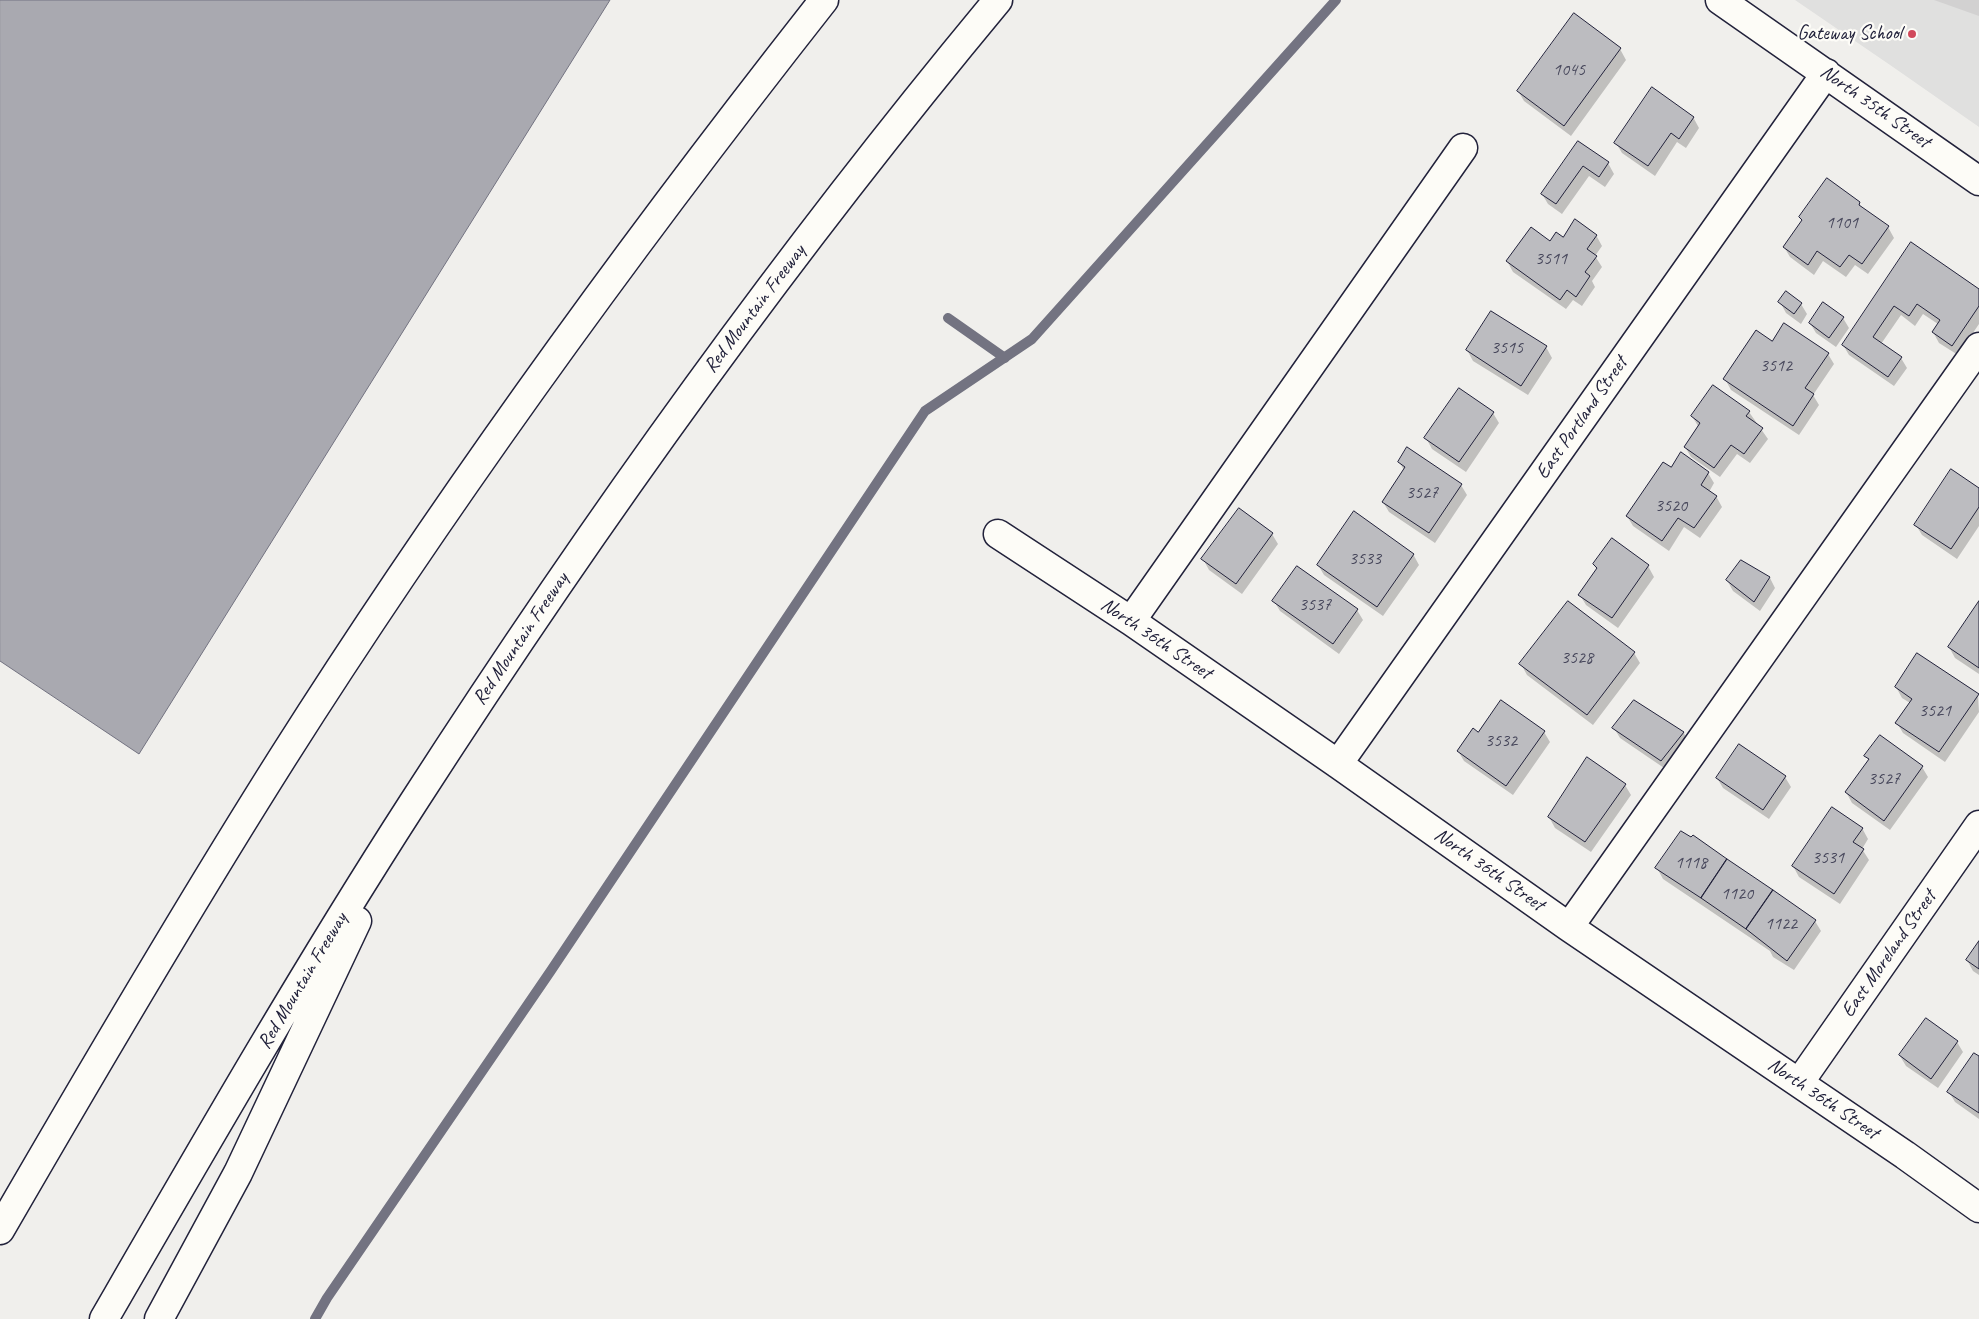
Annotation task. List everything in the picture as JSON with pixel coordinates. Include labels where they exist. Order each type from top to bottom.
[{"type":"main road","points":[[0,1230],[96,1064],[224,852],[282,758],[404,572],[481,460],[619,267],[690,172],[824,0]]},
{"type":"main road","name":"Red Mountain Freeway","points":[[104,1319],[278,1021],[410,807],[539,612],[685,402],[834,204],[998,0]]},
{"type":"main road","name":"North 35th Street","points":[[1720,0],[1979,181]]},
{"type":"main road","name":"East Portland Street","points":[[1338,764],[1826,73]]},
{"type":"main road","points":[[1131,621],[1463,148]]},
{"type":"main road","points":[[1569,926],[1979,347]]},
{"type":"main road","name":"North 36th Street","points":[[998,534],[1131,621],[1979,1208]]},
{"type":"main road","points":[[159,1319],[238,1174],[410,807]]},
{"type":"main road","name":"East Moreland Street","points":[[1799,1083],[1979,825]]},
{"type":"shaded area","points":[[0,0],[610,0],[139,754],[0,661]]},
{"type":"shaded area","name":"Gateway School","points":[[1795,0],[1979,0],[1979,127],[1893,67]]},
{"type":"shaded area","points":[[1934,0],[1979,0],[1979,16]]},
{"type":"building","points":[[1574,13],[1621,48],[1564,126],[1517,91]]},
{"type":"building","points":[[1652,87],[1694,117],[1679,139],[1671,133],[1648,166],[1614,143]]},
{"type":"building","points":[[1578,141],[1609,162],[1599,177],[1583,166],[1556,204],[1541,194]]},
{"type":"building","points":[[1827,178],[1860,202],[1859,205],[1889,226],[1862,264],[1849,255],[1840,267],[1817,251],[1808,265],[1783,247],[1802,220],[1799,217]]},
{"type":"building","points":[[1575,219],[1597,235],[1587,249],[1597,256],[1585,272],[1590,276],[1576,297],[1567,290],[1560,300],[1506,261],[1531,227],[1550,241],[1556,232],[1563,237]]},
{"type":"building","points":[[1911,242],[1979,289],[1979,306],[1952,346],[1932,332],[1940,320],[1917,304],[1909,316],[1894,306],[1873,337],[1902,357],[1888,377],[1842,345]]},
{"type":"building","points":[[1786,291],[1802,303],[1794,314],[1778,302]]},
{"type":"building","points":[[1823,302],[1844,317],[1829,338],[1809,323]]},
{"type":"building","points":[[1491,311],[1547,346],[1521,386],[1466,350]]},
{"type":"building","points":[[1784,323],[1829,353],[1805,388],[1814,394],[1793,426],[1723,379],[1756,330],[1772,341]]},
{"type":"building","points":[[1713,385],[1750,411],[1746,416],[1763,428],[1744,454],[1731,445],[1714,468],[1684,447],[1700,423],[1691,416]]},
{"type":"building","points":[[1459,388],[1494,412],[1459,462],[1424,438]]},
{"type":"building","points":[[1407,447],[1462,484],[1429,533],[1382,502],[1405,467],[1398,462]]},
{"type":"building","points":[[1681,452],[1709,472],[1701,485],[1717,496],[1694,528],[1678,518],[1662,541],[1626,516],[1663,462],[1671,467]]},
{"type":"building","points":[[1951,469],[1979,488],[1979,507],[1951,549],[1914,525]]},
{"type":"building","points":[[1239,508],[1273,533],[1236,584],[1201,559]]},
{"type":"building","points":[[1354,511],[1414,554],[1377,607],[1317,565]]},
{"type":"building","points":[[1612,538],[1649,565],[1612,618],[1578,595],[1597,568],[1593,564]]},
{"type":"building","points":[[1741,560],[1770,577],[1754,602],[1726,580]]},
{"type":"building","points":[[1297,566],[1358,609],[1333,644],[1272,601]]},
{"type":"building","points":[[1568,601],[1635,652],[1587,715],[1519,664]]},
{"type":"building","points":[[1979,601],[1979,668],[1948,647]]},
{"type":"building","points":[[1917,653],[1979,694],[1939,752],[1895,723],[1912,699],[1895,687]]},
{"type":"building","points":[[1501,700],[1545,731],[1506,786],[1457,751],[1473,728],[1478,732]]},
{"type":"building","points":[[1634,700],[1684,732],[1661,761],[1612,728]]},
{"type":"building","points":[[1880,735],[1923,766],[1884,821],[1845,792],[1869,759],[1864,756]]},
{"type":"building","points":[[1739,744],[1786,776],[1763,810],[1716,778]]},
{"type":"building","points":[[1587,757],[1626,784],[1585,842],[1548,817]]},
{"type":"building","points":[[1832,807],[1863,828],[1853,842],[1864,849],[1834,894],[1792,866]]},
{"type":"building","points":[[1681,831],[1691,837],[1693,835],[1727,859],[1701,898],[1655,868]]},
{"type":"building","points":[[1727,859],[1773,890],[1746,929],[1701,898]]},
{"type":"building","points":[[1773,890],[1816,920],[1787,961],[1746,929]]},
{"type":"building","points":[[1979,941],[1979,969],[1966,960]]},
{"type":"building","points":[[1926,1018],[1958,1041],[1931,1079],[1899,1055]]},
{"type":"building","points":[[1974,1053],[1979,1056],[1979,1113],[1947,1092]]},
{"type":"waterway","points":[[315,1319],[327,1298],[550,972],[925,411],[1032,339],[1336,0]]},
{"type":"waterway","points":[[948,318],[1005,358]]},
{"type":"place","name":"Gateway School","points":[[1912,34]]}]
